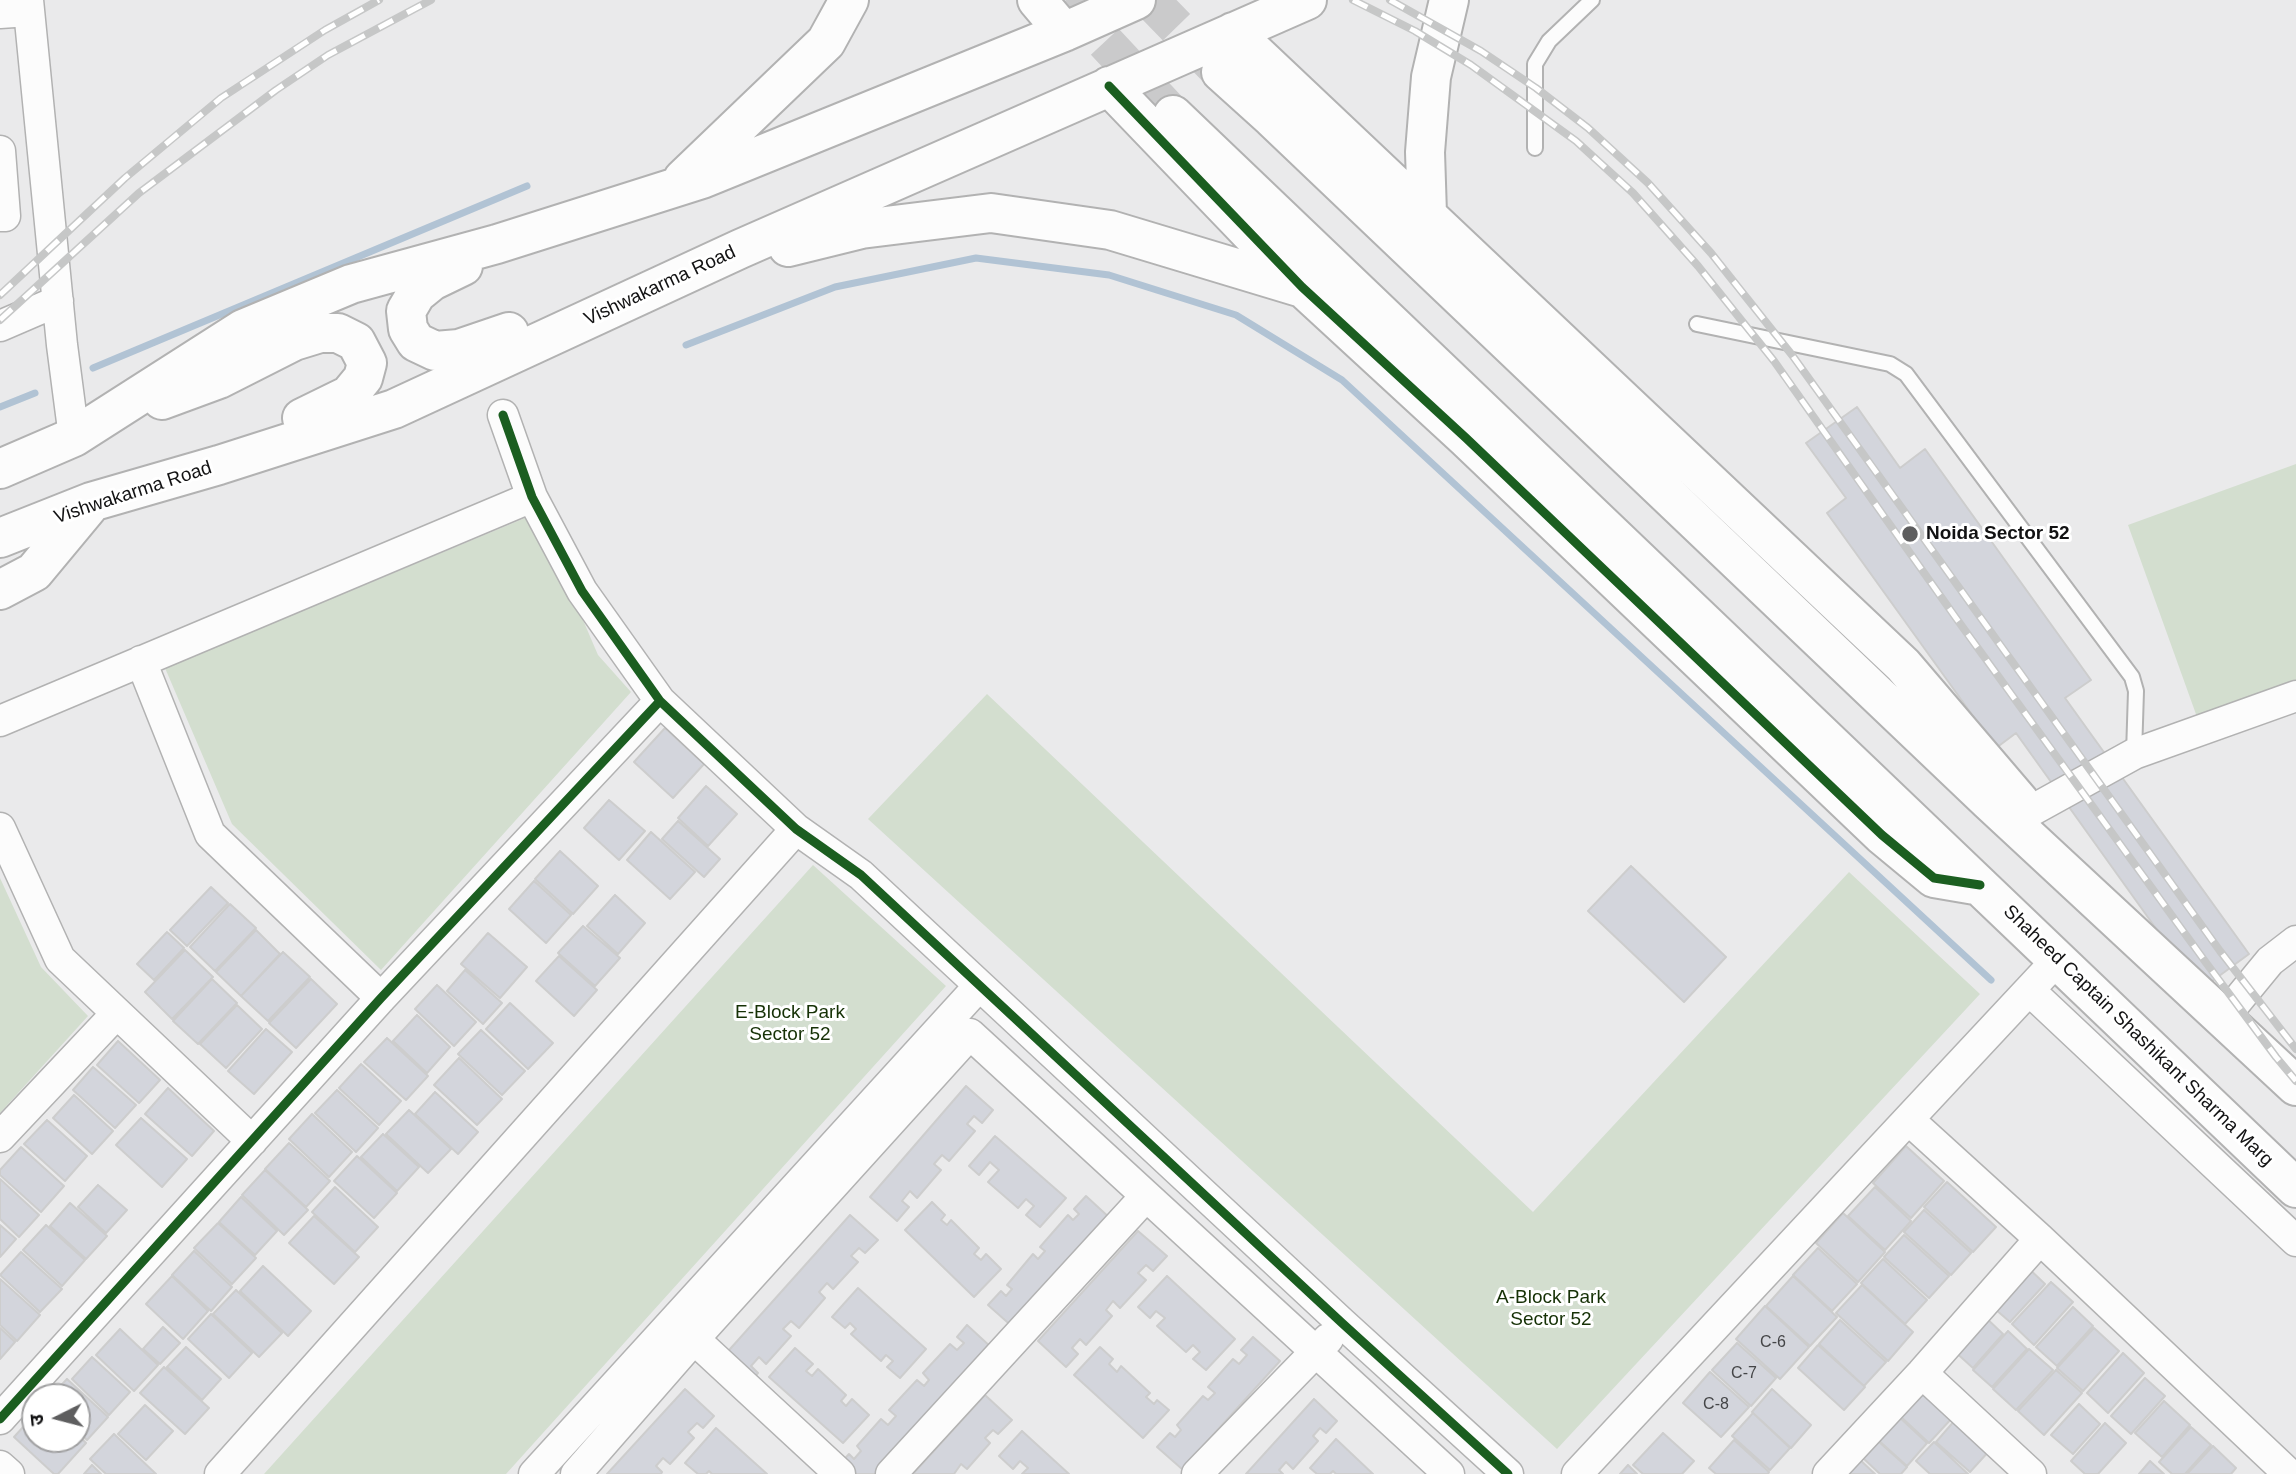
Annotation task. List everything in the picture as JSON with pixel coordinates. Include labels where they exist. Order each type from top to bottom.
[{"type":"main road","points":[[671,190],[826,42],[849,0]]},
{"type":"main road","points":[[1037,0],[1065,32]]},
{"type":"main road","points":[[89,428],[243,328],[351,284],[497,244],[702,179],[1065,32],[1136,0]]},
{"type":"main road","name":"Vishwakarma Road","points":[[0,538],[92,502],[219,466],[394,409],[730,254],[1307,0]]},
{"type":"main road","points":[[1427,214],[1425,152],[1431,77],[1449,0]]},
{"type":"main road","points":[[1233,32],[1903,665],[2024,822]]},
{"type":"main road","points":[[1221,72],[2231,1015],[2296,1086]]},
{"type":"main road","points":[[1109,86],[1301,287],[1466,438],[1882,835],[1934,877],[1980,886]]},
{"type":"main road","name":"Shaheed Captain Shashikant Sharma Marg","points":[[1173,114],[2296,1188]]},
{"type":"main road","points":[[730,254],[763,254],[861,229],[991,213],[1110,230],[1301,287]]},
{"type":"main road","points":[[497,244],[473,261],[432,281],[416,294],[406,311],[408,329],[416,342],[435,351],[459,349],[555,316],[623,303]]},
{"type":"main road","points":[[0,469],[89,428],[219,379],[294,341],[320,332],[338,333],[356,342],[367,363],[363,379],[349,394],[276,427],[219,466]]},
{"type":"main road","points":[[0,590],[34,572],[92,502]]},
{"type":"street","points":[[19,8],[58,301],[89,428]]},
{"type":"street","points":[[0,151],[5,216],[0,216]]},
{"type":"street","points":[[0,326],[58,301]]},
{"type":"street","points":[[503,415],[532,497],[582,590],[660,701],[796,829],[861,876],[1508,1474]]},
{"type":"street","points":[[0,721],[532,497]]},
{"type":"street","points":[[141,661],[210,834],[381,998]]},
{"type":"street","points":[[2024,822],[2134,754],[2296,696]]},
{"type":"street","points":[[0,1419],[381,998],[660,701]]},
{"type":"street","points":[[0,828],[60,959],[252,1141]]},
{"type":"street","points":[[220,1474],[796,829]]},
{"type":"street","points":[[2296,941],[2270,961],[2231,1015],[2296,1071]]},
{"type":"street","points":[[1577,1474],[2058,959]]},
{"type":"street","points":[[534,1474],[979,986]]},
{"type":"street","points":[[2029,990],[2296,1241]]},
{"type":"street","points":[[0,1136],[117,1013]]},
{"type":"street","points":[[576,1474],[694,1339],[970,1034],[1448,1474]]},
{"type":"street","points":[[1909,1120],[2040,1239],[2289,1474]]},
{"type":"street","points":[[891,1474],[1146,1196]]},
{"type":"street","points":[[1828,1474],[1922,1373],[2040,1239]]},
{"type":"street","points":[[1197,1474],[1342,1323]]},
{"type":"street","points":[[694,1339],[840,1474]]},
{"type":"street","points":[[1922,1373],[2025,1472]]},
{"type":"street","points":[[0,1466],[9,1474]]},
{"type":"lane","points":[[1535,148],[1535,64],[1549,41],[1592,0]]},
{"type":"lane","points":[[1696,324],[1890,364],[1906,374],[2132,677],[2136,691],[2134,754]]},
{"type":"green space","points":[[2296,464],[2296,681],[2197,717],[2128,525]]},
{"type":"green space","points":[[537,513],[598,655],[631,692],[381,970],[232,824],[165,668]]},
{"type":"green space","name":"A-Block Park Sector 52","points":[[987,694],[1533,1212],[1849,872],[1980,994],[1557,1449],[868,819]]},
{"type":"green space","name":"E-Block Park Sector 52","points":[[813,865],[946,986],[506,1474],[264,1474]]},
{"type":"green space","points":[[0,878],[41,967],[88,1016],[0,1113]]},
{"type":"building","name":"Noida Sector 52","points":[[1857,407],[1900,468],[1925,449],[2091,680],[2065,698],[2249,954],[2200,990],[2016,733],[1996,748],[1827,513],[1846,498],[1806,443]]},
{"type":"building","points":[[665,728],[704,764],[673,798],[634,762]]},
{"type":"building","points":[[706,786],[737,814],[708,846],[678,818]]},
{"type":"building","points":[[609,800],[645,831],[619,860],[584,828]]},
{"type":"building","points":[[678,821],[720,859],[704,877],[662,839]]},
{"type":"building","points":[[651,832],[695,872],[670,899],[627,860]]},
{"type":"building","points":[[560,851],[598,886],[573,914],[535,879]]},
{"type":"building","points":[[1631,866],[1726,957],[1684,1002],[1588,911]]},
{"type":"building","points":[[534,881],[571,915],[546,943],[509,909]]},
{"type":"building","points":[[211,887],[228,903],[187,946],[170,930]]},
{"type":"building","points":[[615,895],[645,923],[618,954],[587,926]]},
{"type":"building","points":[[230,904],[256,928],[215,971],[190,947]]},
{"type":"building","points":[[583,926],[620,958],[595,986],[558,953]]},
{"type":"building","points":[[256,930],[280,954],[241,996],[216,972]]},
{"type":"building","points":[[167,932],[184,948],[154,980],[137,964]]},
{"type":"building","points":[[488,933],[527,967],[500,998],[461,964]]},
{"type":"building","points":[[185,950],[213,977],[172,1019],[145,992]]},
{"type":"building","points":[[283,952],[310,977],[268,1021],[241,996]]},
{"type":"building","points":[[559,956],[597,990],[574,1016],[536,981]]},
{"type":"building","points":[[465,970],[502,1003],[483,1024],[447,991]]},
{"type":"building","points":[[212,979],[237,1003],[198,1044],[173,1021]]},
{"type":"building","points":[[311,979],[337,1004],[296,1048],[269,1023]]},
{"type":"building","points":[[437,985],[476,1022],[454,1046],[415,1009]]},
{"type":"building","points":[[510,1003],[553,1043],[528,1069],[486,1029]]},
{"type":"building","points":[[237,1005],[262,1029],[226,1068],[200,1044]]},
{"type":"building","points":[[417,1015],[450,1047],[427,1073],[393,1041]]},
{"type":"building","points":[[266,1029],[292,1052],[254,1094],[228,1071]]},
{"type":"building","points":[[481,1030],[525,1071],[502,1095],[458,1054]]},
{"type":"building","points":[[387,1038],[428,1076],[406,1100],[364,1062]]},
{"type":"building","points":[[118,1041],[160,1080],[139,1103],[97,1065]]},
{"type":"building","points":[[459,1058],[502,1099],[477,1125],[434,1085]]},
{"type":"building","points":[[361,1064],[401,1101],[379,1125],[339,1088]]},
{"type":"building","points":[[93,1067],[136,1105],[115,1128],[73,1090]]},
{"type":"building","points":[[966,1086],[993,1110],[982,1123],[974,1116],[967,1124],[975,1131],[949,1161],[942,1155],[934,1164],[941,1170],[917,1198],[910,1191],[902,1201],[909,1207],[897,1221],[870,1197]]},
{"type":"building","points":[[168,1088],[214,1131],[192,1156],[145,1114]]},
{"type":"building","points":[[337,1090],[378,1128],[356,1152],[315,1113]]},
{"type":"building","points":[[435,1092],[478,1132],[458,1154],[415,1114]]},
{"type":"building","points":[[74,1095],[113,1131],[92,1154],[53,1118]]},
{"type":"building","points":[[409,1110],[451,1149],[428,1173],[386,1134]]},
{"type":"building","points":[[312,1114],[352,1152],[329,1177],[289,1139]]},
{"type":"building","points":[[141,1118],[187,1159],[162,1187],[116,1145]]},
{"type":"building","points":[[47,1120],[87,1156],[65,1181],[24,1144]]},
{"type":"building","points":[[383,1134],[419,1167],[397,1191],[361,1157]]},
{"type":"building","points":[[995,1136],[1066,1198],[1040,1227],[1026,1215],[1034,1206],[1026,1199],[1018,1208],[988,1182],[999,1170],[990,1162],[979,1175],[969,1166]]},
{"type":"building","points":[[289,1143],[330,1181],[306,1207],[265,1169]]},
{"type":"building","points":[[1906,1146],[1944,1181],[1911,1218],[1873,1183]]},
{"type":"building","points":[[21,1147],[64,1186],[41,1212],[0,1175],[0,1170]]},
{"type":"building","points":[[357,1156],[397,1193],[374,1218],[334,1181]]},
{"type":"building","points":[[265,1170],[308,1210],[284,1235],[242,1195]]},
{"type":"building","points":[[0,1179],[39,1215],[19,1237],[0,1219]]},
{"type":"building","points":[[1947,1182],[1996,1227],[1973,1252],[1924,1207]]},
{"type":"building","points":[[98,1185],[127,1210],[106,1233],[78,1207]]},
{"type":"building","points":[[335,1187],[378,1227],[355,1252],[312,1212]]},
{"type":"building","points":[[1875,1187],[1911,1221],[1885,1250],[1848,1216]]},
{"type":"building","points":[[1086,1196],[1112,1220],[1015,1329],[988,1305],[1001,1291],[1006,1296],[1012,1289],[1007,1285],[1033,1254],[1038,1259],[1045,1251],[1040,1247],[1068,1215],[1073,1220],[1079,1214],[1074,1209]]},
{"type":"building","points":[[241,1197],[277,1231],[255,1255],[219,1222]]},
{"type":"building","points":[[932,1202],[945,1215],[941,1220],[947,1225],[951,1220],[979,1248],[974,1254],[981,1260],[986,1254],[1001,1269],[974,1297],[905,1230]]},
{"type":"building","points":[[70,1203],[107,1236],[86,1259],[50,1226]]},
{"type":"building","points":[[1924,1210],[1971,1253],[1951,1275],[1904,1232]]},
{"type":"building","points":[[1843,1213],[1885,1252],[1858,1282],[1816,1243]]},
{"type":"building","points":[[850,1215],[878,1240],[865,1253],[859,1248],[851,1256],[858,1262],[833,1289],[827,1283],[819,1292],[825,1298],[799,1328],[791,1321],[783,1329],[791,1336],[766,1364],[759,1357],[751,1366],[758,1373],[749,1383],[722,1358]]},
{"type":"building","points":[[314,1216],[359,1257],[334,1284],[289,1243]]},
{"type":"building","points":[[218,1223],[256,1258],[232,1284],[194,1248]]},
{"type":"building","points":[[0,1225],[16,1239],[0,1257]]},
{"type":"building","points":[[46,1225],[85,1260],[62,1286],[23,1250]]},
{"type":"building","points":[[1138,1231],[1167,1256],[1153,1271],[1146,1265],[1138,1273],[1146,1280],[1120,1308],[1113,1301],[1106,1310],[1112,1316],[1086,1345],[1080,1339],[1072,1348],[1078,1354],[1066,1367],[1038,1341]]},
{"type":"building","points":[[1904,1235],[1949,1276],[1929,1298],[1884,1257]]},
{"type":"building","points":[[1818,1248],[1857,1284],[1832,1311],[1793,1275]]},
{"type":"building","points":[[194,1251],[232,1287],[211,1311],[172,1275]]},
{"type":"building","points":[[21,1252],[62,1289],[40,1312],[0,1275]]},
{"type":"building","points":[[1883,1259],[1927,1300],[1905,1324],[1861,1283]]},
{"type":"building","points":[[2023,1263],[2045,1284],[2010,1322],[1987,1302]]},
{"type":"building","points":[[263,1266],[311,1311],[288,1336],[240,1291]]},
{"type":"building","points":[[172,1276],[208,1311],[183,1339],[146,1304]]},
{"type":"building","points":[[1167,1276],[1235,1339],[1206,1370],[1193,1359],[1200,1352],[1193,1345],[1186,1352],[1157,1326],[1165,1318],[1156,1311],[1150,1318],[1138,1307]]},
{"type":"building","points":[[1793,1276],[1837,1317],[1810,1346],[1766,1306]]},
{"type":"building","points":[[0,1279],[40,1315],[17,1341],[0,1325]]},
{"type":"building","points":[[2051,1282],[2073,1302],[2034,1345],[2012,1324]]},
{"type":"building","points":[[1862,1285],[1913,1332],[1888,1361],[1836,1313]]},
{"type":"building","points":[[858,1288],[926,1349],[900,1378],[887,1367],[893,1361],[886,1355],[881,1361],[851,1334],[856,1329],[850,1323],[845,1328],[832,1317]]},
{"type":"building","points":[[236,1290],[282,1333],[259,1357],[213,1314]]},
{"type":"building","points":[[1765,1306],[1809,1347],[1780,1379],[1736,1339]]},
{"type":"building","points":[[2073,1307],[2093,1326],[2057,1366],[2036,1347]]},
{"type":"building","points":[[211,1314],[252,1353],[229,1378],[188,1339]]},
{"type":"building","points":[[1983,1315],[2003,1334],[1973,1368],[1952,1349]]},
{"type":"building","points":[[1840,1320],[1886,1362],[1864,1386],[1819,1344]]},
{"type":"building","points":[[967,1325],[993,1349],[878,1474],[844,1474],[837,1467],[849,1454],[854,1459],[861,1451],[857,1446],[881,1419],[888,1425],[896,1416],[889,1410],[917,1380],[924,1386],[929,1380],[923,1373],[950,1344],[957,1350],[964,1343],[957,1337]]},
{"type":"building","points":[[163,1327],[180,1343],[160,1364],[143,1349]]},
{"type":"building","points":[[0,1328],[15,1342],[0,1359]]},
{"type":"building","points":[[2094,1328],[2119,1351],[2083,1391],[2057,1368]]},
{"type":"building","points":[[120,1329],[158,1365],[134,1391],[96,1355]]},
{"type":"building","points":[[2008,1331],[2027,1349],[1992,1387],[1973,1370]]},
{"type":"building","points":[[1253,1337],[1280,1361],[1182,1469],[1157,1447],[1170,1433],[1175,1437],[1181,1430],[1177,1425],[1203,1396],[1208,1400],[1215,1393],[1208,1387],[1233,1359],[1239,1364],[1247,1355],[1241,1350]]},
{"type":"building","points":[[1737,1343],[1776,1378],[1751,1406],[1712,1370]]},
{"type":"building","points":[[1818,1345],[1865,1387],[1844,1410],[1798,1368]]},
{"type":"building","points":[[186,1347],[221,1379],[202,1400],[167,1367]]},
{"type":"building","points":[[1100,1347],[1113,1359],[1109,1364],[1117,1372],[1121,1366],[1150,1393],[1146,1397],[1154,1404],[1157,1400],[1169,1410],[1143,1438],[1074,1375]]},
{"type":"building","points":[[795,1348],[813,1364],[806,1371],[812,1376],[818,1369],[846,1395],[841,1401],[846,1406],[852,1399],[869,1415],[843,1443],[769,1377]]},
{"type":"building","points":[[2029,1349],[2053,1370],[2016,1410],[1993,1389]]},
{"type":"building","points":[[2123,1353],[2144,1373],[2108,1413],[2087,1393]]},
{"type":"building","points":[[92,1357],[130,1392],[109,1415],[91,1397],[91,1383],[76,1383],[72,1379]]},
{"type":"building","points":[[164,1367],[209,1408],[185,1434],[140,1393]]},
{"type":"building","points":[[2056,1370],[2082,1393],[2044,1435],[2018,1411]]},
{"type":"building","points":[[1710,1372],[1749,1407],[1721,1437],[1683,1403]]},
{"type":"building","points":[[2145,1378],[2165,1396],[2131,1434],[2111,1416]]},
{"type":"building","points":[[685,1389],[714,1416],[703,1428],[697,1423],[688,1432],[694,1438],[670,1464],[663,1458],[656,1466],[661,1474],[607,1474]]},
{"type":"building","points":[[1772,1389],[1811,1425],[1791,1448],[1752,1412]]},
{"type":"building","points":[[1922,1390],[1952,1418],[1929,1443],[1899,1415]]},
{"type":"building","points":[[985,1395],[1012,1420],[998,1434],[993,1430],[985,1438],[990,1443],[967,1469],[961,1464],[954,1474],[913,1474]]},
{"type":"building","points":[[1314,1399],[1337,1421],[1326,1433],[1320,1428],[1313,1436],[1318,1441],[1293,1469],[1286,1462],[1279,1470],[1283,1474],[1246,1474]]},
{"type":"building","points":[[91,1401],[108,1417],[91,1436]]},
{"type":"building","points":[[2164,1401],[2190,1425],[2162,1457],[2135,1433]]},
{"type":"building","points":[[2079,1404],[2100,1424],[2073,1454],[2051,1435]]},
{"type":"building","points":[[145,1405],[173,1431],[146,1460],[118,1434]]},
{"type":"building","points":[[1753,1413],[1790,1448],[1770,1470],[1732,1436]]},
{"type":"building","points":[[1897,1415],[1927,1443],[1907,1466],[1876,1438]]},
{"type":"building","points":[[1956,1419],[1990,1450],[1970,1472],[1936,1442]]},
{"type":"building","points":[[2105,1423],[2126,1443],[2098,1474],[2085,1474],[2071,1461]]},
{"type":"building","points":[[2191,1427],[2211,1445],[2185,1474],[2172,1474],[2159,1462]]},
{"type":"building","points":[[716,1428],[767,1474],[712,1474],[709,1471],[706,1474],[698,1474],[685,1463]]},
{"type":"building","points":[[21,1429],[21,1443],[14,1437]]},
{"type":"building","points":[[1022,1431],[1069,1474],[1022,1474],[1028,1468],[1020,1461],[1013,1469],[999,1456]]},
{"type":"building","points":[[1663,1433],[1694,1461],[1682,1474],[1643,1474],[1633,1465]]},
{"type":"building","points":[[114,1434],[156,1474],[106,1474],[90,1459]]},
{"type":"building","points":[[1336,1439],[1373,1474],[1336,1474],[1333,1471],[1330,1474],[1317,1474],[1310,1468]]},
{"type":"building","points":[[1734,1440],[1769,1472],[1768,1474],[1716,1474],[1709,1468]]},
{"type":"building","points":[[1878,1441],[1907,1467],[1901,1474],[1880,1474],[1863,1458]]},
{"type":"building","points":[[1934,1442],[1968,1474],[1930,1474],[1916,1461]]},
{"type":"building","points":[[2213,1446],[2236,1468],[2231,1474],[2187,1474]]},
{"type":"building","points":[[31,1453],[77,1453],[58,1474],[54,1474]]},
{"type":"building","points":[[1857,1457],[1875,1474],[1841,1474]]},
{"type":"building","points":[[2150,1461],[2164,1474],[2139,1474]]},
{"type":"building","points":[[92,1465],[101,1474],[84,1474]]},
{"type":"building","points":[[1628,1465],[1637,1474],[1620,1474]]},
{"type":"waterway","points":[[93,368],[527,186]]},
{"type":"waterway","points":[[686,345],[835,287],[976,258],[1109,275],[1236,315],[1342,380],[1991,980]]},
{"type":"waterway","points":[[0,407],[35,393]]},
{"type":"tunnel","points":[[1066,0],[1173,115]]},
{"type":"tunnel","points":[[1150,0],[1219,71]]},
{"type":"railway","points":[[0,295],[125,178],[221,98],[325,30],[379,0]]},
{"type":"railway","points":[[0,320],[139,193],[276,90],[328,55],[431,0]]},
{"type":"railway","points":[[1353,0],[1415,31],[1471,65],[1576,141],[1633,193],[1698,266],[1774,361],[1956,618],[2207,964],[2296,1081]]},
{"type":"railway","points":[[1390,0],[1481,51],[1588,128],[1648,183],[1711,253],[1792,355],[2220,951],[2296,1049]]},
{"type":"cycle path","points":[[1109,86],[1302,287],[1466,438],[1882,835],[1934,878],[1980,885]]},
{"type":"cycle path","points":[[503,415],[532,497],[582,591],[660,701],[796,829],[861,875],[1508,1474]]},
{"type":"cycle path","points":[[0,1419],[381,998],[660,701]]},
{"type":"place","name":"Noida Sector 52","points":[[1910,534]]}]
